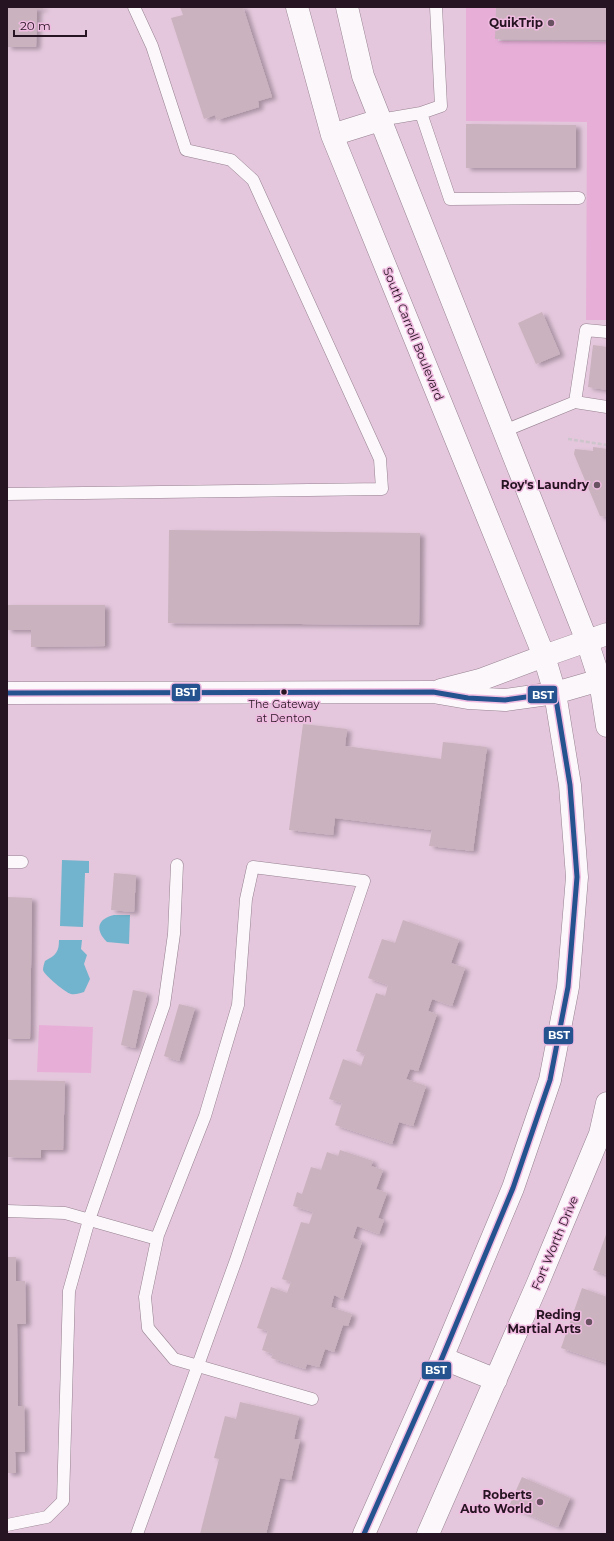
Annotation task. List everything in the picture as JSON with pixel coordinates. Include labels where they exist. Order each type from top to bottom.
[{"type":"main road","name":"South Carroll Boulevard","points":[[296,7],[332,135],[544,656]]},
{"type":"main road","points":[[347,7],[363,76],[586,641],[603,680],[607,726]]},
{"type":"main road","points":[[332,135],[380,120]]},
{"type":"main road","points":[[433,692],[480,680],[607,634]]},
{"type":"main road","points":[[364,1534],[442,1358],[513,1188],[550,1080],[568,986],[578,877],[570,785],[555,693],[544,656]]},
{"type":"main road","points":[[7,693],[433,692],[468,698],[505,700],[555,693],[603,680]]},
{"type":"main road","name":"Fort Worth Drive","points":[[428,1534],[496,1380],[600,1134],[607,1103]]},
{"type":"main road","points":[[442,1358],[496,1380]]},
{"type":"lane","points":[[7,494],[382,489],[380,459],[252,180],[231,160],[186,150],[152,46],[134,7]]},
{"type":"lane","points":[[380,120],[421,113],[441,106],[436,7]]},
{"type":"lane","points":[[421,113],[450,199],[579,198]]},
{"type":"lane","points":[[575,402],[586,330],[607,332]]},
{"type":"lane","points":[[504,431],[575,402],[607,407]]},
{"type":"lane","points":[[7,862],[22,862]]},
{"type":"lane","points":[[7,1525],[47,1517],[63,1501],[69,1291],[89,1220],[164,1005],[174,934],[177,865]]},
{"type":"lane","points":[[137,1534],[199,1366],[364,881],[252,867],[246,899],[238,1005],[205,1116],[157,1239],[145,1297],[148,1328],[174,1359],[199,1366],[312,1399]]},
{"type":"lane","points":[[7,1211],[65,1213],[157,1239]]},
{"type":"path","points":[[568,439],[607,445]]},
{"type":"shaded area","points":[[466,7],[498,7],[498,41],[607,42],[607,320],[586,320],[587,122],[466,121]]},
{"type":"shaded area","points":[[39,1025],[93,1027],[91,1073],[37,1072]]},
{"type":"water","points":[[62,860],[89,861],[89,873],[85,873],[83,927],[60,926]]},
{"type":"water","points":[[114,915],[130,915],[129,944],[107,942],[103,938],[99,929],[101,922],[104,919]]},
{"type":"water","points":[[59,940],[82,940],[81,949],[87,955],[84,964],[90,979],[84,992],[74,994],[68,993],[51,980],[43,970],[45,961],[52,957],[57,950]]},
{"type":"building","points":[[7,7],[43,7],[43,9],[37,9],[36,47],[7,47]]},
{"type":"building","points":[[180,7],[243,7],[272,97],[258,101],[259,107],[217,120],[215,115],[204,119],[171,18],[183,15]]},
{"type":"building","name":"QuikTrip","points":[[496,7],[607,7],[607,40],[495,39]]},
{"type":"building","points":[[466,124],[576,125],[576,168],[466,168]]},
{"type":"building","points":[[542,312],[560,354],[536,364],[518,323]]},
{"type":"building","points":[[593,345],[607,347],[607,390],[588,387]]},
{"type":"building","name":"Roy's Laundry","points":[[593,447],[607,449],[607,517],[600,516],[574,454],[575,449],[593,451]]},
{"type":"building","points":[[169,530],[420,533],[419,625],[168,623]]},
{"type":"building","points":[[7,605],[105,605],[105,646],[31,647],[31,630],[7,630]]},
{"type":"building","points":[[303,724],[347,729],[345,746],[441,759],[443,742],[487,747],[473,851],[429,846],[432,830],[335,818],[333,835],[289,830]]},
{"type":"building","points":[[114,873],[136,875],[134,912],[111,910]]},
{"type":"building","points":[[7,897],[32,898],[30,1039],[7,1039]]},
{"type":"building","points":[[403,920],[459,940],[451,963],[465,968],[452,1006],[432,999],[428,1011],[437,1014],[418,1071],[410,1069],[406,1079],[426,1086],[413,1126],[399,1122],[392,1144],[335,1125],[342,1103],[329,1099],[343,1059],[361,1066],[365,1054],[356,1051],[376,993],[385,996],[388,985],[368,978],[382,939],[395,943]]},
{"type":"building","points":[[133,990],[147,993],[135,1048],[121,1045]]},
{"type":"building","points":[[179,1004],[195,1008],[179,1061],[164,1056]]},
{"type":"building","points":[[7,1080],[65,1081],[63,1150],[41,1150],[41,1158],[7,1157]]},
{"type":"building","points":[[340,1150],[373,1161],[371,1166],[383,1170],[376,1189],[387,1193],[378,1218],[384,1220],[379,1234],[357,1226],[353,1238],[362,1242],[343,1299],[334,1295],[331,1307],[352,1314],[348,1326],[343,1325],[334,1352],[325,1349],[319,1367],[307,1364],[305,1369],[271,1358],[273,1354],[262,1350],[268,1331],[257,1328],[271,1287],[287,1293],[291,1282],[282,1279],[301,1222],[309,1224],[313,1212],[293,1206],[297,1192],[302,1194],[311,1167],[321,1170],[327,1152],[338,1156]]},
{"type":"building","points":[[607,1232],[607,1275],[593,1270]]},
{"type":"building","points":[[7,1257],[16,1257],[16,1281],[25,1281],[26,1324],[17,1324],[18,1406],[24,1406],[25,1452],[15,1452],[16,1473],[7,1473]]},
{"type":"building","name":"Reding Martial Arts","points":[[582,1288],[607,1297],[607,1363],[561,1348]]},
{"type":"building","points":[[240,1402],[299,1416],[294,1439],[300,1440],[291,1480],[280,1478],[266,1534],[200,1534],[219,1459],[214,1458],[225,1416],[236,1419]]},
{"type":"building","name":"Roberts Auto World","points":[[522,1477],[570,1498],[558,1527],[509,1506]]},
{"type":"transit line","name":"BST","points":[[7,693],[433,692],[468,698],[505,700],[555,693],[570,785],[577,877],[568,987],[550,1080],[513,1188],[442,1358],[364,1534]]},
{"type":"place","name":"QuikTrip","points":[[551,23]]},
{"type":"place","name":"Roy's Laundry","points":[[597,485]]},
{"type":"place","name":"The Gateway at Denton","points":[[284,692]]},
{"type":"place","name":"Reding Martial Arts","points":[[589,1322]]},
{"type":"place","name":"Roberts Auto World","points":[[540,1502]]}]
